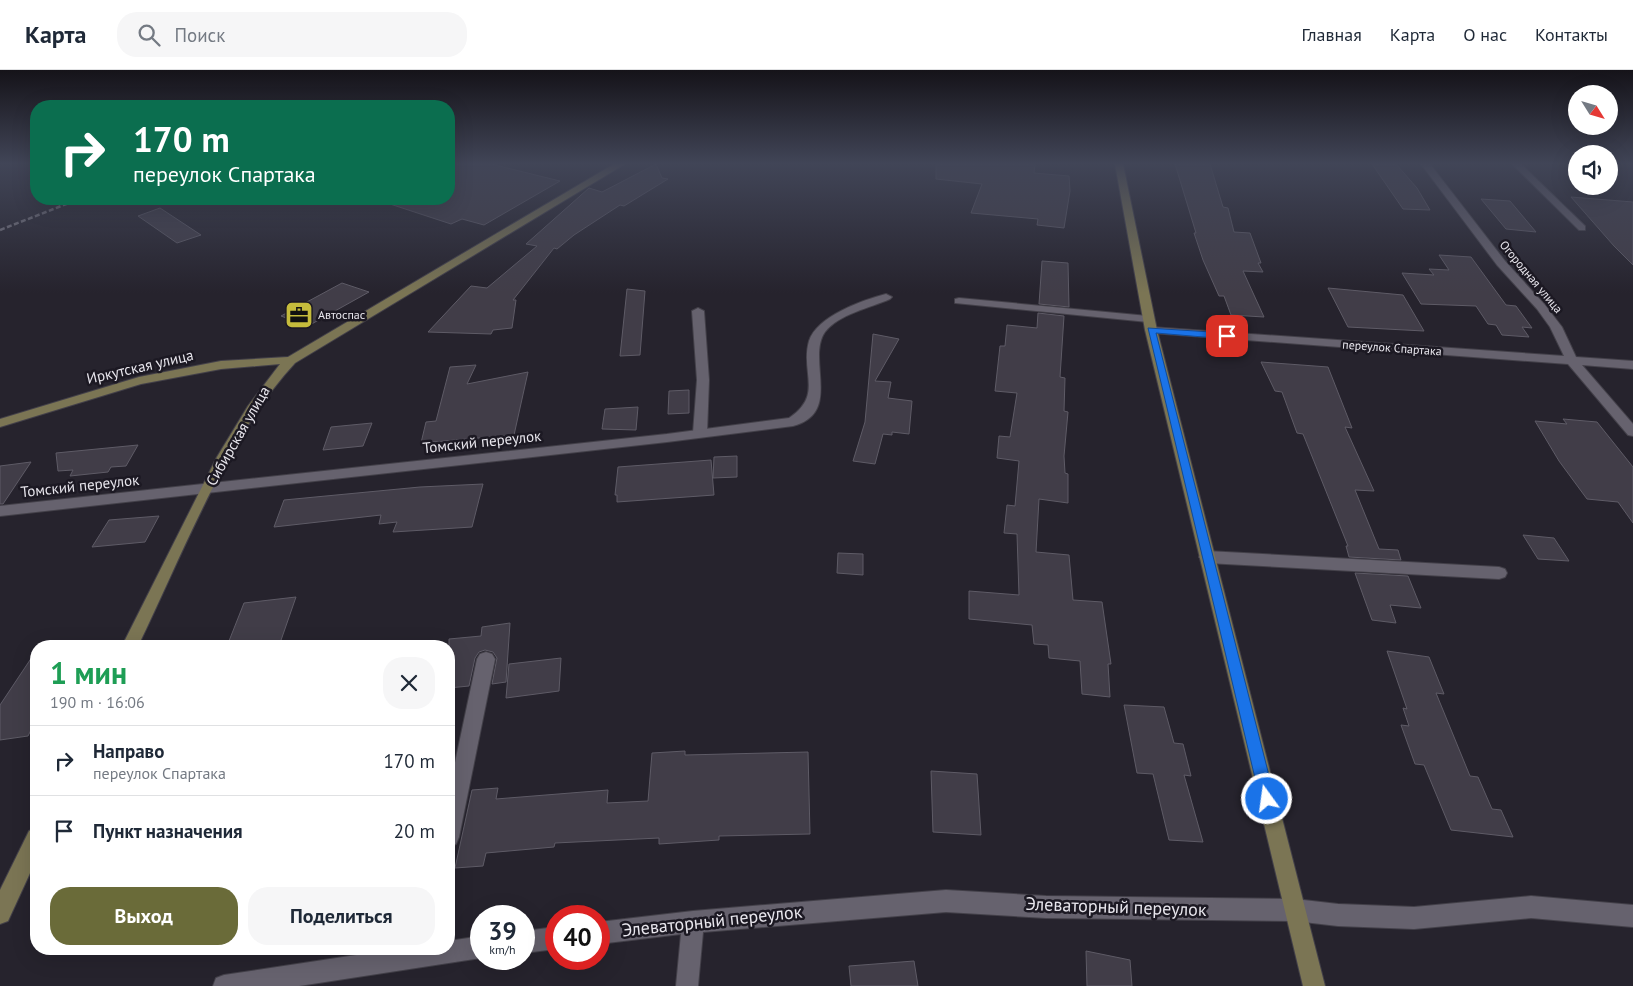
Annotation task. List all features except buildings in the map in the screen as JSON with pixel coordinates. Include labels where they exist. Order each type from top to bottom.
[{"type":"street","name":"Сибирская улица","points":[[133,640],[207,488],[270,380],[291,360],[549,207]]},
{"type":"street","points":[[1127,207],[1150,324],[1314,986]]},
{"type":"street","name":"Огородная улица","points":[[1457,207],[1501,263],[1541,307],[1556,327],[1572,361],[1633,432]]},
{"type":"street","points":[[1560,207],[1582,228]]},
{"type":"street","name":"Томский переулок","points":[[0,511],[793,422],[805,415],[812,404],[815,386],[815,344],[819,331],[838,318],[886,298]]},
{"type":"street","name":"переулок Спартака","points":[[959,301],[1150,324],[1633,365]]},
{"type":"street","points":[[698,311],[703,380],[700,433]]},
{"type":"street","name":"Иркутская улица","points":[[0,423],[139,381],[221,365],[291,360]]},
{"type":"street","points":[[1207,558],[1499,573]]},
{"type":"street","points":[[455,808],[486,659]]},
{"type":"street","points":[[0,913],[30,850]]},
{"type":"street","name":"Элеваторный переулок","points":[[610,932],[693,922],[946,901],[1046,907],[1295,910],[1338,915],[1414,918],[1531,907],[1633,916]]},
{"type":"street","points":[[687,986],[693,922]]},
{"type":"street","points":[[455,949],[470,948]]},
{"type":"street","points":[[224,986],[405,955]]},
{"type":"railway","points":[[0,230],[59,207]]},
{"type":"place","name":"Автоспас","points":[[299,315]]},
{"type":"route","points":[[1227,336],[1151,330],[1267,799]]}]
